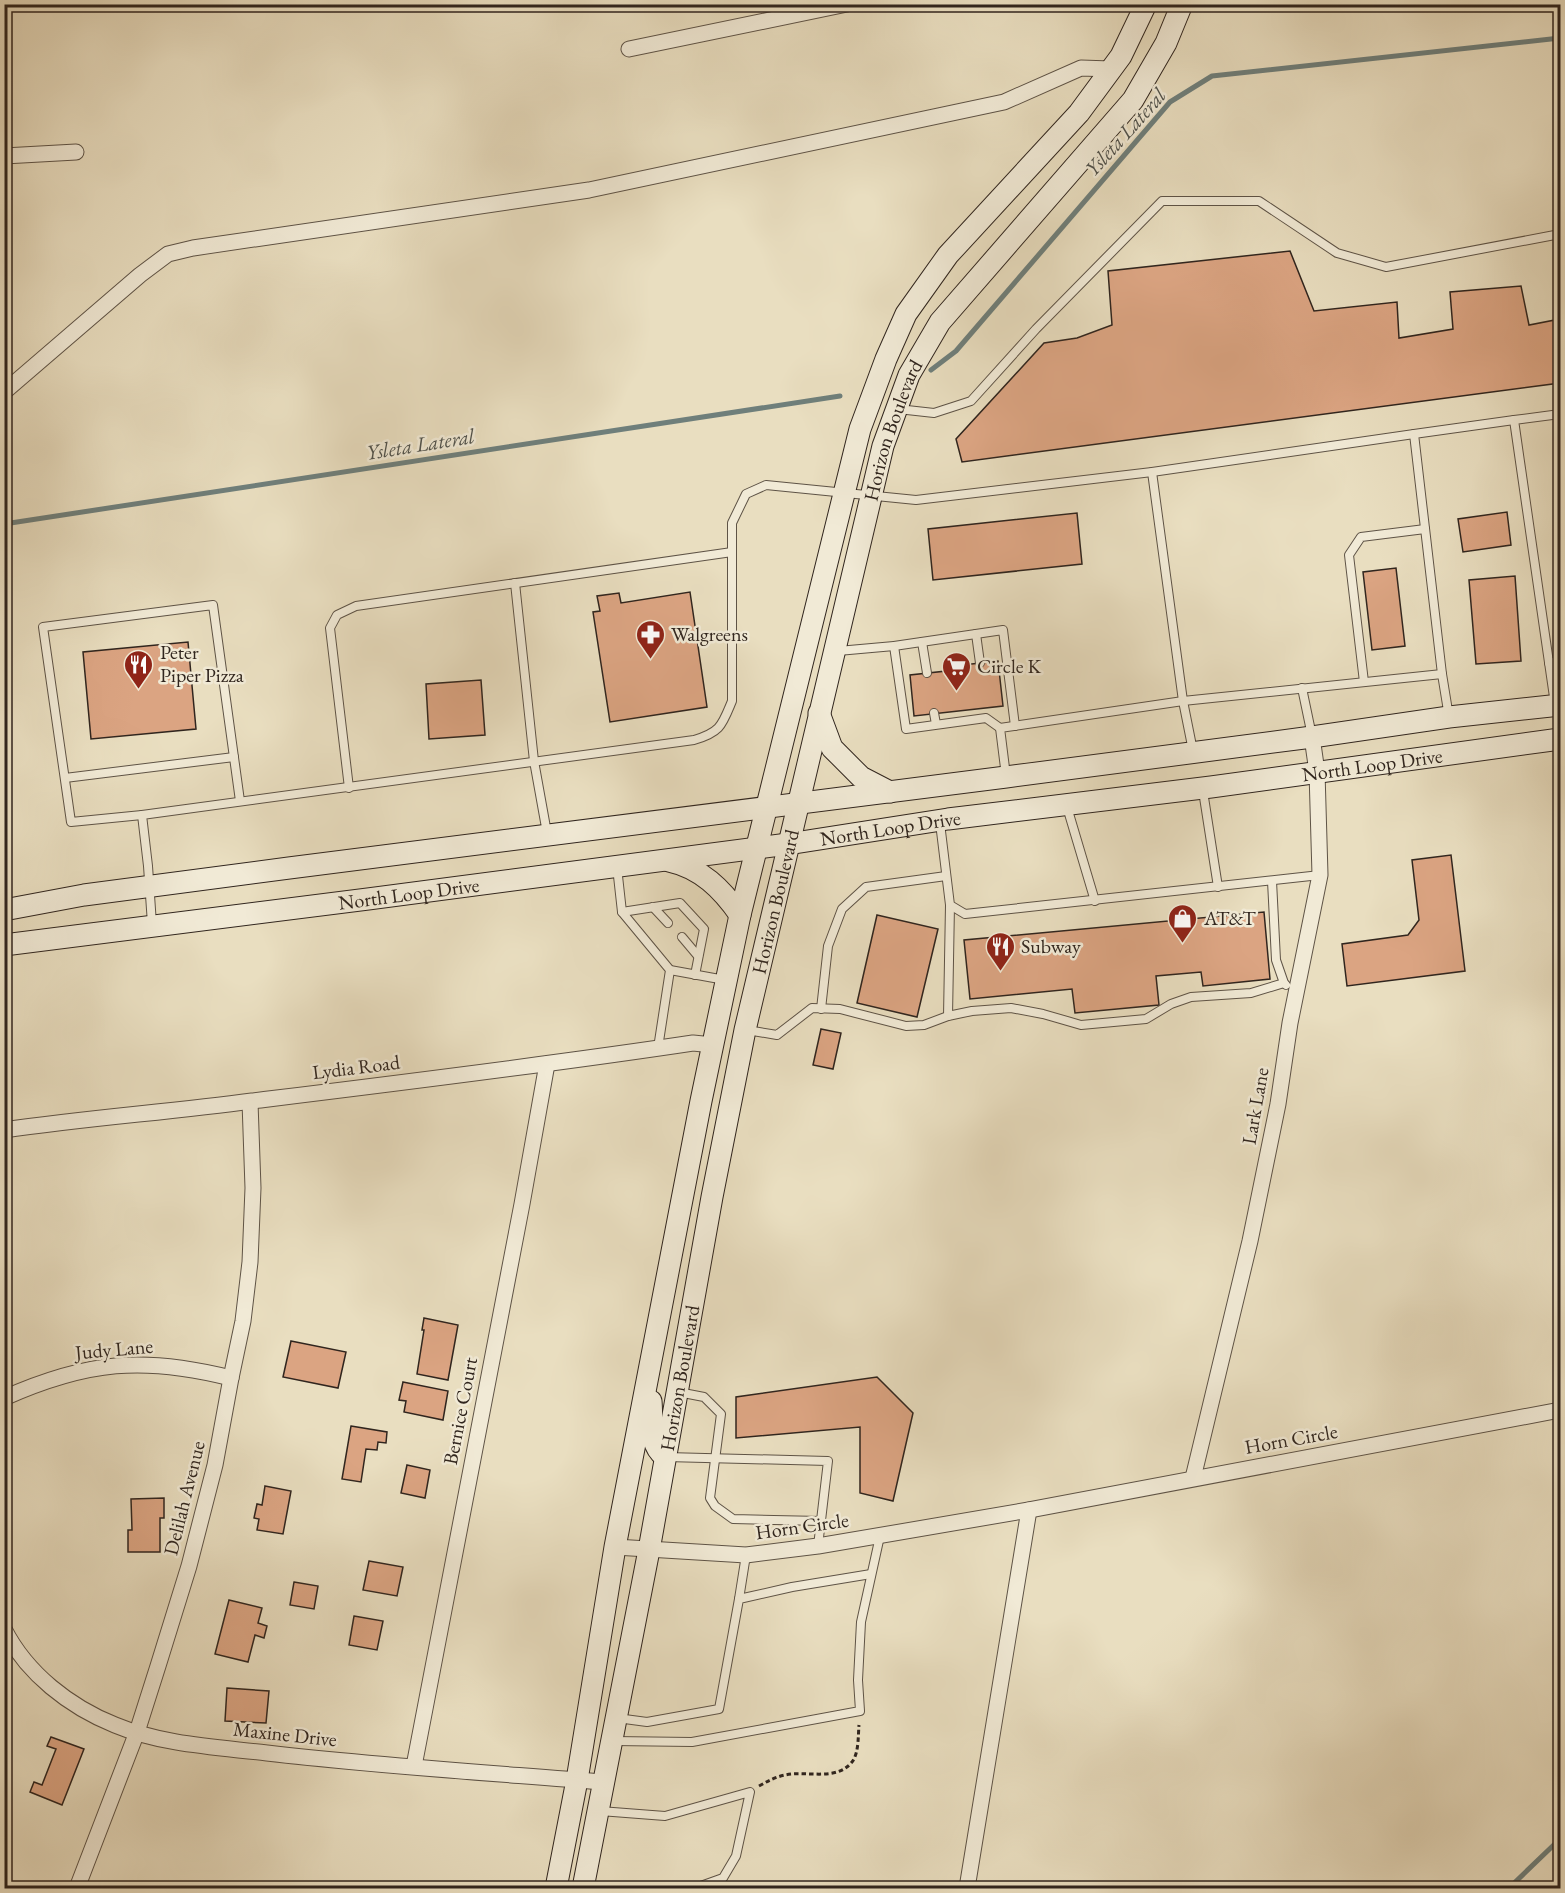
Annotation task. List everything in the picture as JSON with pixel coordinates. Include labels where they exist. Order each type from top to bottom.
[{"type":"main road","name":"Horizon Boulevard","points":[[556,1888],[577,1780],[615,1547],[712,1045],[740,915],[860,429],[886,358],[906,315],[948,255],[1079,113],[1121,56],[1146,4]]},
{"type":"main road","name":"Horizon Boulevard","points":[[583,1888],[649,1550],[712,1197],[745,1030],[883,446],[909,375],[940,322],[1133,100],[1166,43],[1182,4]]},
{"type":"main road","name":"North Loop Drive","points":[[4,910],[84,895],[150,886],[1006,777],[1449,717],[1558,706]]},
{"type":"main road","points":[[819,713],[832,748],[861,777],[890,792]]},
{"type":"main road","name":"North Loop Drive","points":[[4,945],[788,844],[939,820],[1203,788],[1560,739]]},
{"type":"main road","points":[[662,860],[695,870],[715,884],[728,896],[740,915]]},
{"type":"main road","points":[[646,1387],[650,1399],[654,1445],[665,1457]]},
{"type":"street","points":[[629,49],[847,4]]},
{"type":"street","points":[[4,392],[140,275],[168,254],[193,248],[588,190],[1004,102],[1081,68],[1111,69]]},
{"type":"street","points":[[4,156],[76,152]]},
{"type":"street","name":"Lark Lane","points":[[1193,1478],[1250,1241],[1278,1104],[1290,987],[1320,876],[1317,772],[1312,737]]},
{"type":"street","name":"Lydia Road","points":[[4,1130],[250,1102],[547,1064],[693,1042],[712,1045]]},
{"type":"street","name":"Bernice Court","points":[[414,1766],[547,1064]]},
{"type":"street","name":"Delilah Avenue","points":[[77,1888],[137,1732],[195,1544],[215,1465],[243,1321],[250,1262],[253,1188],[250,1102]]},
{"type":"street","name":"Judy Lane","points":[[4,1398],[63,1375],[92,1368],[123,1365],[159,1365],[196,1369],[231,1378]]},
{"type":"street","name":"Horn Circle","points":[[615,1547],[746,1555],[818,1546],[1029,1510],[1560,1410]]},
{"type":"street","points":[[967,1888],[1029,1510]]},
{"type":"street","name":"Maxine Drive","points":[[4,1629],[20,1653],[59,1694],[89,1713],[117,1726],[173,1743],[336,1761],[603,1782]]},
{"type":"lane","points":[[897,409],[934,413],[971,401],[1036,329],[1162,201],[1259,201],[1337,253],[1386,267],[1560,234]]},
{"type":"lane","points":[[240,801],[213,605],[43,627],[71,822],[349,788],[694,740],[706,737],[722,726],[732,701],[732,523],[746,494],[766,485],[916,500],[1152,472],[1560,414]]},
{"type":"lane","points":[[1514,420],[1549,663],[1558,706]]},
{"type":"lane","points":[[1414,434],[1449,717]]},
{"type":"lane","points":[[1152,472],[1183,701],[1194,752]]},
{"type":"lane","points":[[1364,682],[1350,555],[1361,537],[1425,529]]},
{"type":"lane","points":[[349,788],[330,628],[337,615],[356,606],[732,552]]},
{"type":"lane","points":[[514,584],[534,761],[547,834]]},
{"type":"lane","points":[[834,651],[894,646],[1003,630],[1015,726]]},
{"type":"lane","points":[[976,634],[980,663]]},
{"type":"lane","points":[[922,642],[927,674]]},
{"type":"lane","points":[[894,646],[906,729],[986,718],[1000,728],[1183,701],[1442,674]]},
{"type":"lane","points":[[1549,663],[1560,661]]},
{"type":"lane","points":[[1302,688],[1312,737]]},
{"type":"lane","points":[[984,708],[986,718]]},
{"type":"lane","points":[[934,713],[936,724]]},
{"type":"lane","points":[[1000,728],[1006,777]]},
{"type":"lane","points":[[65,778],[234,757]]},
{"type":"lane","points":[[1203,788],[1218,887]]},
{"type":"lane","points":[[1067,804],[1095,901]]},
{"type":"lane","points":[[142,815],[152,926]]},
{"type":"lane","points":[[939,820],[950,905],[948,1016]]},
{"type":"lane","points":[[617,866],[622,912],[670,970],[726,980]]},
{"type":"lane","points":[[821,1008],[828,946],[842,909],[866,887],[946,876]]},
{"type":"lane","points":[[950,905],[964,914],[971,914],[1320,876]]},
{"type":"lane","points":[[745,1030],[777,1035],[812,1008],[840,1009],[906,1026],[924,1025],[948,1016],[972,1011],[1011,1008],[1081,1025],[1146,1019],[1191,997],[1251,993],[1290,987],[1276,960],[1272,881]]},
{"type":"lane","points":[[622,912],[680,903],[704,929],[695,975]]},
{"type":"lane","points":[[653,907],[668,923]]},
{"type":"lane","points":[[682,937],[698,956]]},
{"type":"lane","points":[[658,1048],[670,970]]},
{"type":"lane","points":[[677,1392],[704,1397],[721,1414],[710,1497],[715,1506],[733,1519],[821,1521]]},
{"type":"lane","points":[[665,1457],[828,1461],[818,1546]]},
{"type":"lane","points":[[611,1741],[692,1742],[861,1711],[858,1680],[861,1622],[880,1536]]},
{"type":"lane","points":[[616,1718],[647,1722],[718,1709],[746,1555]]},
{"type":"lane","points":[[739,1599],[792,1587],[871,1574]]},
{"type":"lane","points":[[597,1811],[664,1816],[750,1792],[736,1856],[723,1878],[695,1888]]},
{"type":"path","points":[[750,1792],[772,1779],[787,1774],[831,1774],[853,1762],[861,1711]]},
{"type":"building","points":[[1290,251],[1314,311],[1397,302],[1399,338],[1453,329],[1450,292],[1521,286],[1529,325],[1560,319],[1560,383],[962,462],[956,439],[1044,343],[1077,338],[1112,325],[1108,271]]},
{"type":"building","points":[[1507,512],[1511,545],[1463,552],[1458,519]]},
{"type":"building","points":[[1077,513],[1082,564],[933,580],[928,529]]},
{"type":"building","points":[[1396,568],[1405,646],[1372,650],[1363,572]]},
{"type":"building","points":[[1515,576],[1521,661],[1476,664],[1469,580]]},
{"type":"building","name":"Walgreens","points":[[690,592],[707,707],[610,722],[593,612],[600,611],[597,596],[619,593],[621,603]]},
{"type":"building","name":"Peter Piper Pizza","points":[[188,642],[196,729],[91,739],[83,652]]},
{"type":"building","name":"Circle K","points":[[998,661],[1003,706],[914,716],[910,675],[946,671],[945,667]]},
{"type":"building","points":[[481,680],[485,735],[429,739],[426,684]]},
{"type":"building","points":[[1451,855],[1465,971],[1347,986],[1342,944],[1408,935],[1419,920],[1412,860]]},
{"type":"building","points":[[1264,912],[1270,979],[1203,986],[1201,972],[1156,976],[1159,1005],[1075,1013],[1072,989],[970,999],[964,940]]},
{"type":"building","points":[[877,915],[938,929],[917,1017],[857,1003]]},
{"type":"building","points":[[821,1029],[841,1033],[833,1069],[813,1065]]},
{"type":"building","points":[[424,1318],[458,1325],[448,1380],[417,1374]]},
{"type":"building","points":[[291,1341],[346,1352],[338,1388],[283,1377]]},
{"type":"building","points":[[877,1377],[913,1413],[893,1501],[860,1493],[860,1427],[736,1438],[736,1397]]},
{"type":"building","points":[[403,1382],[448,1391],[443,1420],[404,1412],[406,1401],[399,1400]]},
{"type":"building","points":[[351,1426],[387,1432],[386,1443],[378,1442],[377,1450],[366,1449],[361,1482],[342,1479]]},
{"type":"building","points":[[407,1465],[430,1470],[425,1498],[401,1493]]},
{"type":"building","points":[[265,1486],[291,1491],[283,1534],[257,1530],[259,1519],[254,1518],[257,1504],[262,1505]]},
{"type":"building","points":[[164,1498],[164,1518],[160,1518],[160,1552],[128,1552],[128,1530],[132,1530],[131,1499]]},
{"type":"building","points":[[369,1561],[403,1567],[397,1596],[363,1590]]},
{"type":"building","points":[[294,1582],[318,1586],[314,1609],[290,1605]]},
{"type":"building","points":[[229,1600],[262,1608],[258,1623],[267,1626],[264,1638],[255,1635],[248,1662],[215,1654]]},
{"type":"building","points":[[354,1616],[383,1621],[377,1650],[349,1645]]},
{"type":"building","points":[[227,1688],[269,1691],[266,1723],[225,1721]]},
{"type":"building","points":[[51,1737],[84,1749],[62,1805],[30,1792],[34,1782],[42,1785],[56,1749],[47,1746]]},
{"type":"building","points":[[190,1882],[287,1888],[189,1888]]},
{"type":"waterway","name":"Ysleta Lateral","points":[[931,370],[956,351],[1170,102],[1212,76],[1560,38]]},
{"type":"waterway","name":"Ysleta Lateral","points":[[4,524],[840,396]]},
{"type":"waterway","points":[[1509,1888],[1560,1839]]},
{"type":"place","name":"Walgreens","points":[[650,660]]},
{"type":"place","name":"Peter Piper Pizza","points":[[139,690]]},
{"type":"place","name":"Circle K","points":[[956,692]]},
{"type":"place","name":"AT&T","points":[[1183,944]]},
{"type":"place","name":"Subway","points":[[1000,972]]}]
